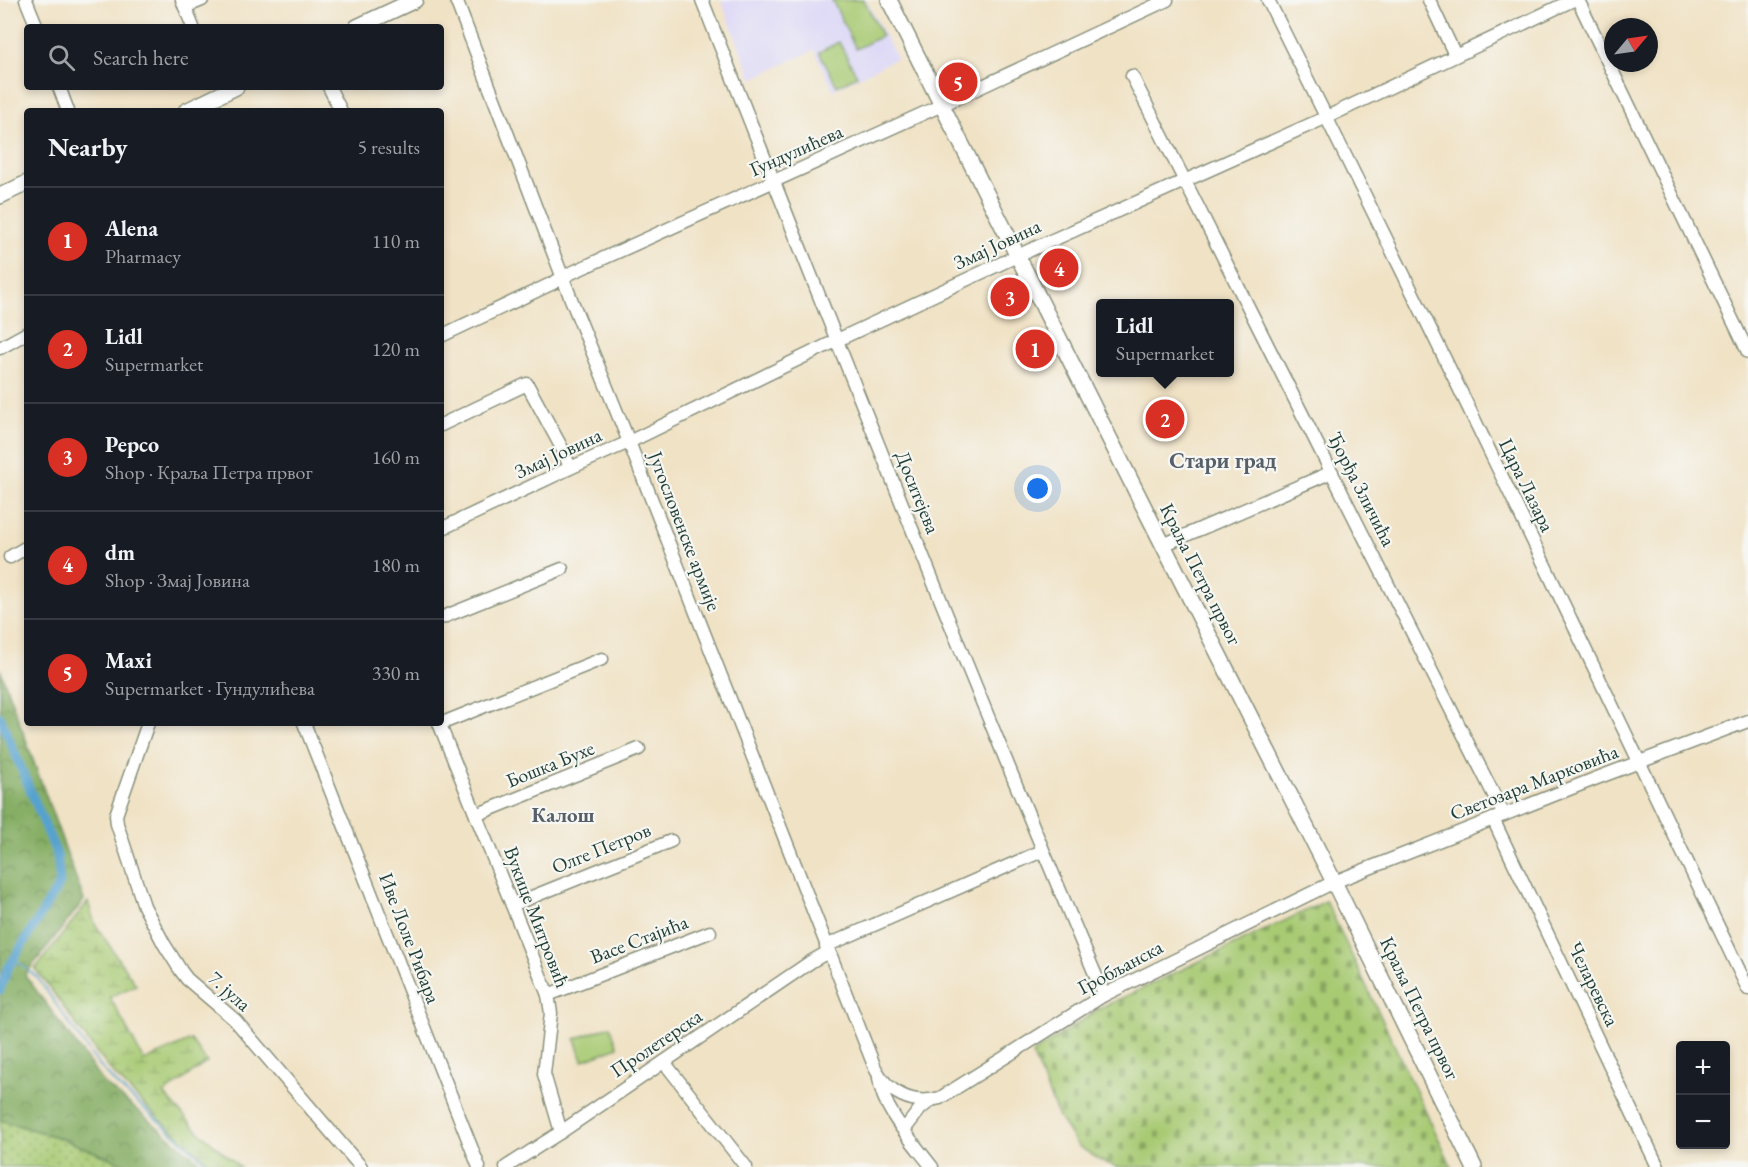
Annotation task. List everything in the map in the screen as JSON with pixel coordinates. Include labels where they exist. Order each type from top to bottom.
[{"type":"main road","points":[[363,24],[415,0]]},
{"type":"main road","name":"Краља Петра првог","points":[[889,0],[1334,882],[1474,1167]]},
{"type":"main road","points":[[191,108],[218,91]]},
{"type":"main road","points":[[0,196],[24,184]]},
{"type":"street","points":[[26,0],[36,24]]},
{"type":"street","points":[[192,24],[184,4],[202,0]]},
{"type":"street","name":"Југословенске армије","points":[[456,0],[563,278],[879,1076],[884,1099],[932,1167]]},
{"type":"street","name":"Доситејева","points":[[702,0],[836,341],[1042,851],[1104,995]]},
{"type":"street","name":"Гундулићева","points":[[444,335],[1167,0]]},
{"type":"street","name":"Цара Лазара","points":[[1268,0],[1327,117],[1748,989]]},
{"type":"street","points":[[1429,0],[1455,55]]},
{"type":"street","name":"Змај Јовина","points":[[444,528],[629,442],[1017,256],[1327,117],[1573,0]]},
{"type":"street","points":[[1578,0],[1748,352]]},
{"type":"street","name":"Ђорђа Зличића","points":[[1131,76],[1332,472],[1498,817]]},
{"type":"street","points":[[60,90],[67,108]]},
{"type":"street","points":[[330,90],[340,108]]},
{"type":"street","points":[[0,348],[24,335]]},
{"type":"street","points":[[444,424],[527,384],[564,452],[570,468]]},
{"type":"street","points":[[1163,545],[1332,472]]},
{"type":"street","points":[[10,557],[24,549]]},
{"type":"street","points":[[444,617],[562,569]]},
{"type":"street","points":[[444,722],[602,658]]},
{"type":"street","name":"Светозара Марковића","points":[[1334,882],[1748,721]]},
{"type":"street","name":"7. јула","points":[[147,726],[117,808],[116,819],[144,906],[164,944],[187,979],[236,1020],[361,1167]]},
{"type":"street","name":"Иве Лоле Рибара","points":[[305,726],[479,1167]]},
{"type":"street","name":"Вукице Митровић","points":[[441,726],[548,995],[551,1013],[544,1074],[561,1132]]},
{"type":"street","name":"Бошка Бухе","points":[[476,815],[639,749]]},
{"type":"street","name":"Челаревска","points":[[1498,817],[1658,1167]]},
{"type":"street","name":"Олге Петров","points":[[512,905],[671,841]]},
{"type":"street","name":"Пролетерска","points":[[506,1167],[561,1132],[827,949],[1042,851]]},
{"type":"street","name":"Гробљанска","points":[[931,1100],[950,1093],[1104,995],[1334,882]]},
{"type":"street","name":"Васе Стајића","points":[[548,995],[710,932]]},
{"type":"street","points":[[664,1062],[746,1167]]},
{"type":"street","name":"Југословенске армије","points":[[879,1076],[891,1090],[909,1099],[931,1100]]},
{"type":"street","points":[[904,1130],[920,1109],[931,1100]]},
{"type":"shaded area","points":[[721,0],[866,0],[897,58],[833,90],[814,50],[752,79]]},
{"type":"green space","points":[[832,0],[864,0],[882,36],[856,49]]},
{"type":"green space","points":[[839,42],[857,76],[837,86],[819,52]]},
{"type":"green space","points":[[0,669],[84,900],[25,975],[104,1083],[206,1167],[132,1167],[60,1138],[0,1120]]},
{"type":"green space","points":[[1326,901],[1452,1167],[1116,1167],[1078,1146],[1059,1118],[1032,1054],[1101,1008]]},
{"type":"green space","points":[[88,902],[95,924],[136,985],[110,997],[144,1061],[191,1040],[207,1062],[164,1094],[195,1128],[240,1167],[214,1167],[139,1100],[105,1063],[35,969]]},
{"type":"green space","points":[[610,1026],[618,1047],[582,1061],[575,1039]]},
{"type":"green space","points":[[0,1120],[60,1138],[132,1167],[0,1167]]},
{"type":"waterway","points":[[0,717],[57,855],[60,883],[7,970],[0,990]]},
{"type":"waterway","points":[[14,959],[37,977],[97,1063],[118,1086],[212,1167]]},
{"type":"place","name":"Maxi","points":[[958,82]]},
{"type":"place","name":"dm","points":[[1059,268]]},
{"type":"place","name":"Pepco","points":[[1010,297]]},
{"type":"place","name":"Alena","points":[[1035,349]]},
{"type":"place","name":"Lidl","points":[[1165,419]]},
{"type":"district","name":"Стари град","points":[[1223,460]]},
{"type":"district","name":"Калош","points":[[563,815]]}]
